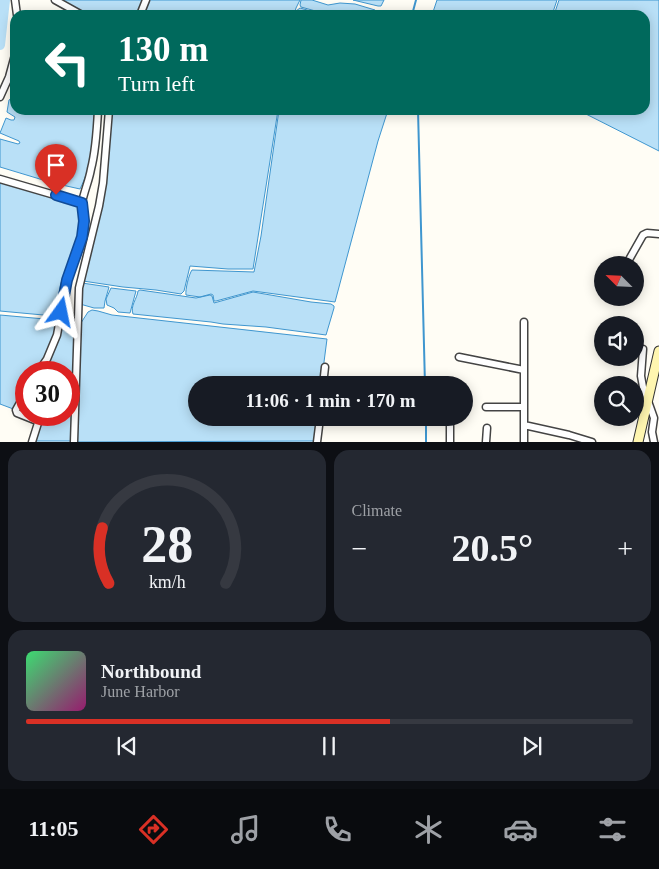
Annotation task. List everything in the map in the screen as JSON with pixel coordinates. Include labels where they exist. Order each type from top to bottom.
[{"type":"main road","points":[[638,442],[659,351]]},
{"type":"street","points":[[55,0],[73,10]]},
{"type":"street","points":[[0,97],[10,73]]},
{"type":"street","points":[[45,361],[57,335],[67,280],[82,237],[84,221],[82,203],[94,155],[98,115]]},
{"type":"street","points":[[74,442],[79,288],[99,206],[109,115]]},
{"type":"street","points":[[0,179],[82,203]]},
{"type":"street","points":[[631,256],[643,236],[647,233],[659,234]]},
{"type":"street","points":[[524,322],[524,442]]},
{"type":"street","points":[[459,357],[524,370]]},
{"type":"street","points":[[642,366],[641,376],[654,418],[652,432],[654,442]]},
{"type":"street","points":[[324,376],[325,367]]},
{"type":"street","points":[[486,407],[524,407]]},
{"type":"street","points":[[524,425],[592,442]]},
{"type":"street","points":[[32,442],[37,426]]},
{"type":"street","points":[[317,442],[319,426]]},
{"type":"street","points":[[450,426],[450,442]]},
{"type":"street","points":[[486,442],[487,428]]},
{"type":"water","points":[[58,0],[143,0],[138,10],[75,10]]},
{"type":"water","points":[[146,0],[300,0],[295,10],[142,10]]},
{"type":"water","points":[[301,0],[312,0],[328,5],[340,3],[355,4],[375,10],[312,10],[300,5]]},
{"type":"water","points":[[353,0],[384,0],[381,6],[378,6]]},
{"type":"water","points":[[437,0],[557,0],[554,10],[434,10]]},
{"type":"water","points":[[559,0],[659,0],[659,151],[588,115],[650,115],[650,10],[556,10]]},
{"type":"water","points":[[10,99],[10,114],[7,112]]},
{"type":"water","points":[[12,115],[95,115],[90,160],[80,189],[0,167],[0,139],[20,143],[0,133],[6,118],[14,120],[15,117]]},
{"type":"water","points":[[107,115],[277,115],[253,269],[190,266],[184,291],[181,294],[83,281],[96,221]]},
{"type":"water","points":[[278,115],[386,115],[335,302],[253,291],[216,301],[214,301],[211,294],[200,297],[186,295],[187,282],[192,270],[254,272]]},
{"type":"water","points":[[0,180],[79,203],[82,227],[77,248],[61,283],[54,316],[0,311]]},
{"type":"water","points":[[82,283],[109,287],[104,308],[94,308],[80,304]]},
{"type":"water","points":[[111,288],[136,291],[130,313],[118,312],[107,305],[106,299]]},
{"type":"water","points":[[140,290],[196,298],[210,295],[214,303],[253,292],[331,304],[334,308],[326,335],[133,314],[133,305]]},
{"type":"water","points":[[92,310],[112,315],[327,339],[322,376],[188,376],[188,426],[316,426],[314,441],[76,442],[76,426],[80,426],[79,326],[88,312]]},
{"type":"water","points":[[0,315],[56,320],[54,340],[43,361],[15,361],[15,410],[0,404]]},
{"type":"water","points":[[62,324],[74,325],[74,361],[45,361]]},
{"type":"water","points":[[41,426],[73,426],[73,441],[36,441]]},
{"type":"waterway","points":[[0,45],[5,0]]},
{"type":"waterway","points":[[413,10],[416,0]]},
{"type":"waterway","points":[[418,115],[425,376]]},
{"type":"waterway","points":[[426,426],[426,442]]},
{"type":"route","points":[[56,195],[82,203],[84,221],[82,237],[67,280],[61,312]]}]
